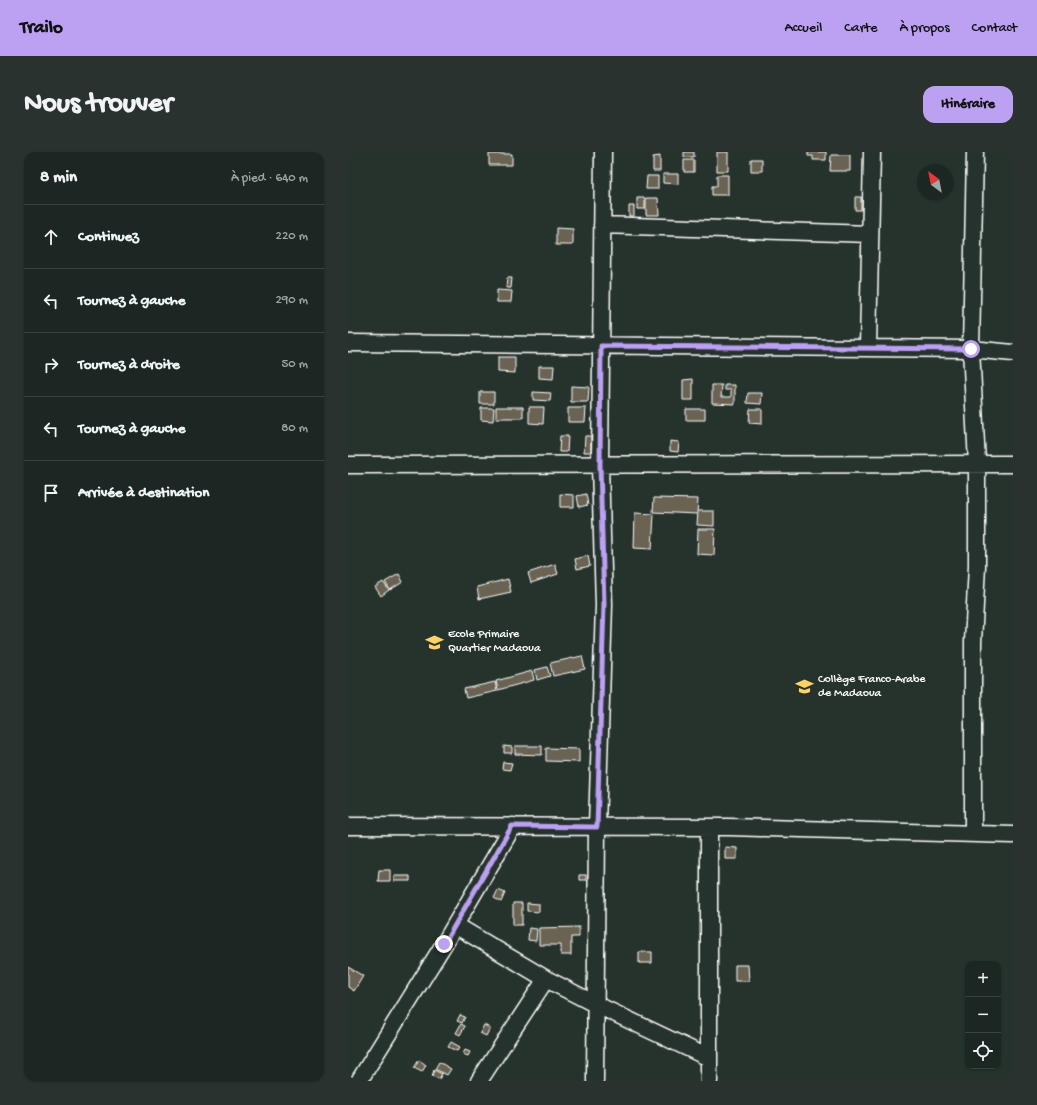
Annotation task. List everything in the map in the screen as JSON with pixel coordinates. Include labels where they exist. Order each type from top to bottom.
[{"type":"street","points":[[595,1081],[597,827],[604,605],[600,465],[603,152]]},
{"type":"street","points":[[868,348],[872,152]]},
{"type":"street","points":[[973,834],[973,650],[977,566],[977,464],[971,349],[975,152]]},
{"type":"street","points":[[602,225],[870,234]]},
{"type":"street","points":[[348,343],[971,349],[1013,353]]},
{"type":"street","points":[[348,465],[1013,464]]},
{"type":"street","points":[[348,826],[709,826],[1013,835]]},
{"type":"street","points":[[359,1081],[455,925],[512,826]]},
{"type":"street","points":[[709,826],[709,1081]]},
{"type":"street","points":[[455,925],[546,979],[709,1058]]},
{"type":"street","points":[[479,1081],[546,979]]},
{"type":"building","points":[[684,152],[694,152],[694,157],[684,157]]},
{"type":"building","points":[[717,152],[728,152],[728,171],[717,171]]},
{"type":"building","points":[[808,152],[826,152],[826,160],[813,160],[813,156],[808,156]]},
{"type":"building","points":[[489,154],[512,154],[512,165],[489,165]]},
{"type":"building","points":[[831,155],[850,155],[850,171],[830,171]]},
{"type":"building","points":[[660,156],[660,171],[653,171],[653,157]]},
{"type":"building","points":[[751,159],[762,159],[762,171],[751,171]]},
{"type":"building","points":[[684,160],[694,160],[694,172],[684,172]]},
{"type":"building","points":[[663,174],[678,174],[678,184],[663,183]]},
{"type":"building","points":[[717,175],[728,175],[728,195],[712,195],[712,186],[717,186]]},
{"type":"building","points":[[647,176],[658,176],[658,189],[646,189]]},
{"type":"building","points":[[855,197],[861,197],[861,210],[855,210]]},
{"type":"building","points":[[637,198],[645,198],[645,209],[637,209]]},
{"type":"building","points":[[646,198],[658,198],[659,215],[646,215]]},
{"type":"building","points":[[629,206],[634,206],[634,216],[629,216]]},
{"type":"building","points":[[556,228],[573,229],[573,245],[556,245]]},
{"type":"building","points":[[507,278],[512,278],[511,288],[506,288]]},
{"type":"building","points":[[497,290],[512,291],[511,302],[497,302]]},
{"type":"building","points":[[498,357],[515,357],[515,373],[498,372]]},
{"type":"building","points":[[539,366],[554,366],[553,379],[539,378]]},
{"type":"building","points":[[693,379],[693,400],[683,400],[683,380]]},
{"type":"building","points":[[712,385],[722,385],[721,397],[731,397],[731,390],[725,390],[725,385],[735,385],[735,404],[712,403]]},
{"type":"building","points":[[571,386],[589,387],[588,402],[571,402]]},
{"type":"building","points":[[480,392],[494,392],[494,404],[480,404]]},
{"type":"building","points":[[533,392],[551,393],[550,401],[533,400]]},
{"type":"building","points":[[748,393],[762,393],[761,404],[747,403]]},
{"type":"building","points":[[496,407],[523,407],[523,418],[496,418]]},
{"type":"building","points":[[529,407],[544,407],[543,424],[529,423]]},
{"type":"building","points":[[481,408],[494,408],[493,421],[481,420]]},
{"type":"building","points":[[568,408],[586,408],[585,422],[568,422]]},
{"type":"building","points":[[686,409],[705,409],[705,420],[686,420]]},
{"type":"building","points":[[750,409],[762,409],[762,424],[749,423]]},
{"type":"building","points":[[560,436],[568,436],[567,452],[559,452]]},
{"type":"building","points":[[585,436],[591,436],[591,452],[584,452]]},
{"type":"building","points":[[670,441],[679,442],[678,452],[670,451]]},
{"type":"building","points":[[560,494],[574,495],[574,507],[560,507]]},
{"type":"building","points":[[586,494],[588,505],[579,507],[577,496]]},
{"type":"building","points":[[654,498],[698,499],[697,514],[653,512]]},
{"type":"building","points":[[698,511],[714,511],[714,526],[697,525]]},
{"type":"building","points":[[635,513],[654,514],[652,549],[634,548]]},
{"type":"building","points":[[698,529],[715,529],[714,555],[697,554]]},
{"type":"building","points":[[588,556],[590,566],[577,569],[575,559]]},
{"type":"building","points":[[555,564],[558,574],[531,583],[528,573]]},
{"type":"building","points":[[399,574],[403,582],[390,590],[385,582]]},
{"type":"building","points":[[508,579],[511,592],[479,599],[477,587]]},
{"type":"building","points":[[383,582],[389,590],[381,596],[375,587]]},
{"type":"building","points":[[582,656],[585,669],[553,676],[550,663]]},
{"type":"building","points":[[547,667],[550,676],[537,680],[535,670]]},
{"type":"building","points":[[532,671],[534,680],[498,690],[496,681]]},
{"type":"building","points":[[495,682],[497,691],[466,698],[464,689]]},
{"type":"building","points":[[504,746],[512,747],[512,753],[504,753]]},
{"type":"building","points":[[515,746],[542,746],[542,755],[515,754]]},
{"type":"building","points":[[546,748],[579,749],[579,762],[546,761]]},
{"type":"building","points":[[503,762],[512,763],[510,770],[502,769]]},
{"type":"building","points":[[725,847],[737,848],[737,859],[725,859]]},
{"type":"building","points":[[379,870],[390,870],[390,881],[378,881]]},
{"type":"building","points":[[579,875],[586,875],[586,880],[579,880]]},
{"type":"building","points":[[394,876],[410,876],[410,881],[394,881]]},
{"type":"building","points":[[498,890],[505,893],[501,902],[494,898]]},
{"type":"building","points":[[513,903],[522,903],[522,925],[513,925]]},
{"type":"building","points":[[527,903],[539,904],[539,912],[527,911]]},
{"type":"building","points":[[579,927],[579,937],[571,937],[571,955],[561,955],[561,945],[539,945],[539,928]]},
{"type":"building","points":[[529,928],[537,929],[536,941],[528,940]]},
{"type":"building","points":[[639,952],[652,952],[652,963],[639,963]]},
{"type":"building","points":[[735,965],[748,965],[749,981],[735,981]]},
{"type":"building","points":[[348,967],[363,976],[354,991],[348,987]]},
{"type":"building","points":[[460,1015],[465,1017],[462,1023],[457,1021]]},
{"type":"building","points":[[461,1024],[465,1026],[460,1035],[456,1033]]},
{"type":"building","points":[[484,1025],[490,1028],[486,1036],[480,1033]]},
{"type":"building","points":[[451,1042],[460,1047],[457,1051],[448,1047]]},
{"type":"building","points":[[465,1050],[470,1052],[468,1056],[463,1054]]},
{"type":"building","points":[[419,1060],[426,1065],[422,1072],[414,1068]]},
{"type":"building","points":[[439,1062],[451,1069],[447,1075],[435,1069]]},
{"type":"building","points":[[434,1070],[442,1074],[439,1079],[432,1076]]},
{"type":"place","name":"Ecole Primaire Quartier Madaoua","points":[[435,642]]},
{"type":"place","name":"Collège Franco-Arabe de Madaoua","points":[[805,687]]},
{"type":"route","points":[[444,944],[512,826],[597,827],[604,605],[600,465],[601,346],[971,349]]}]
